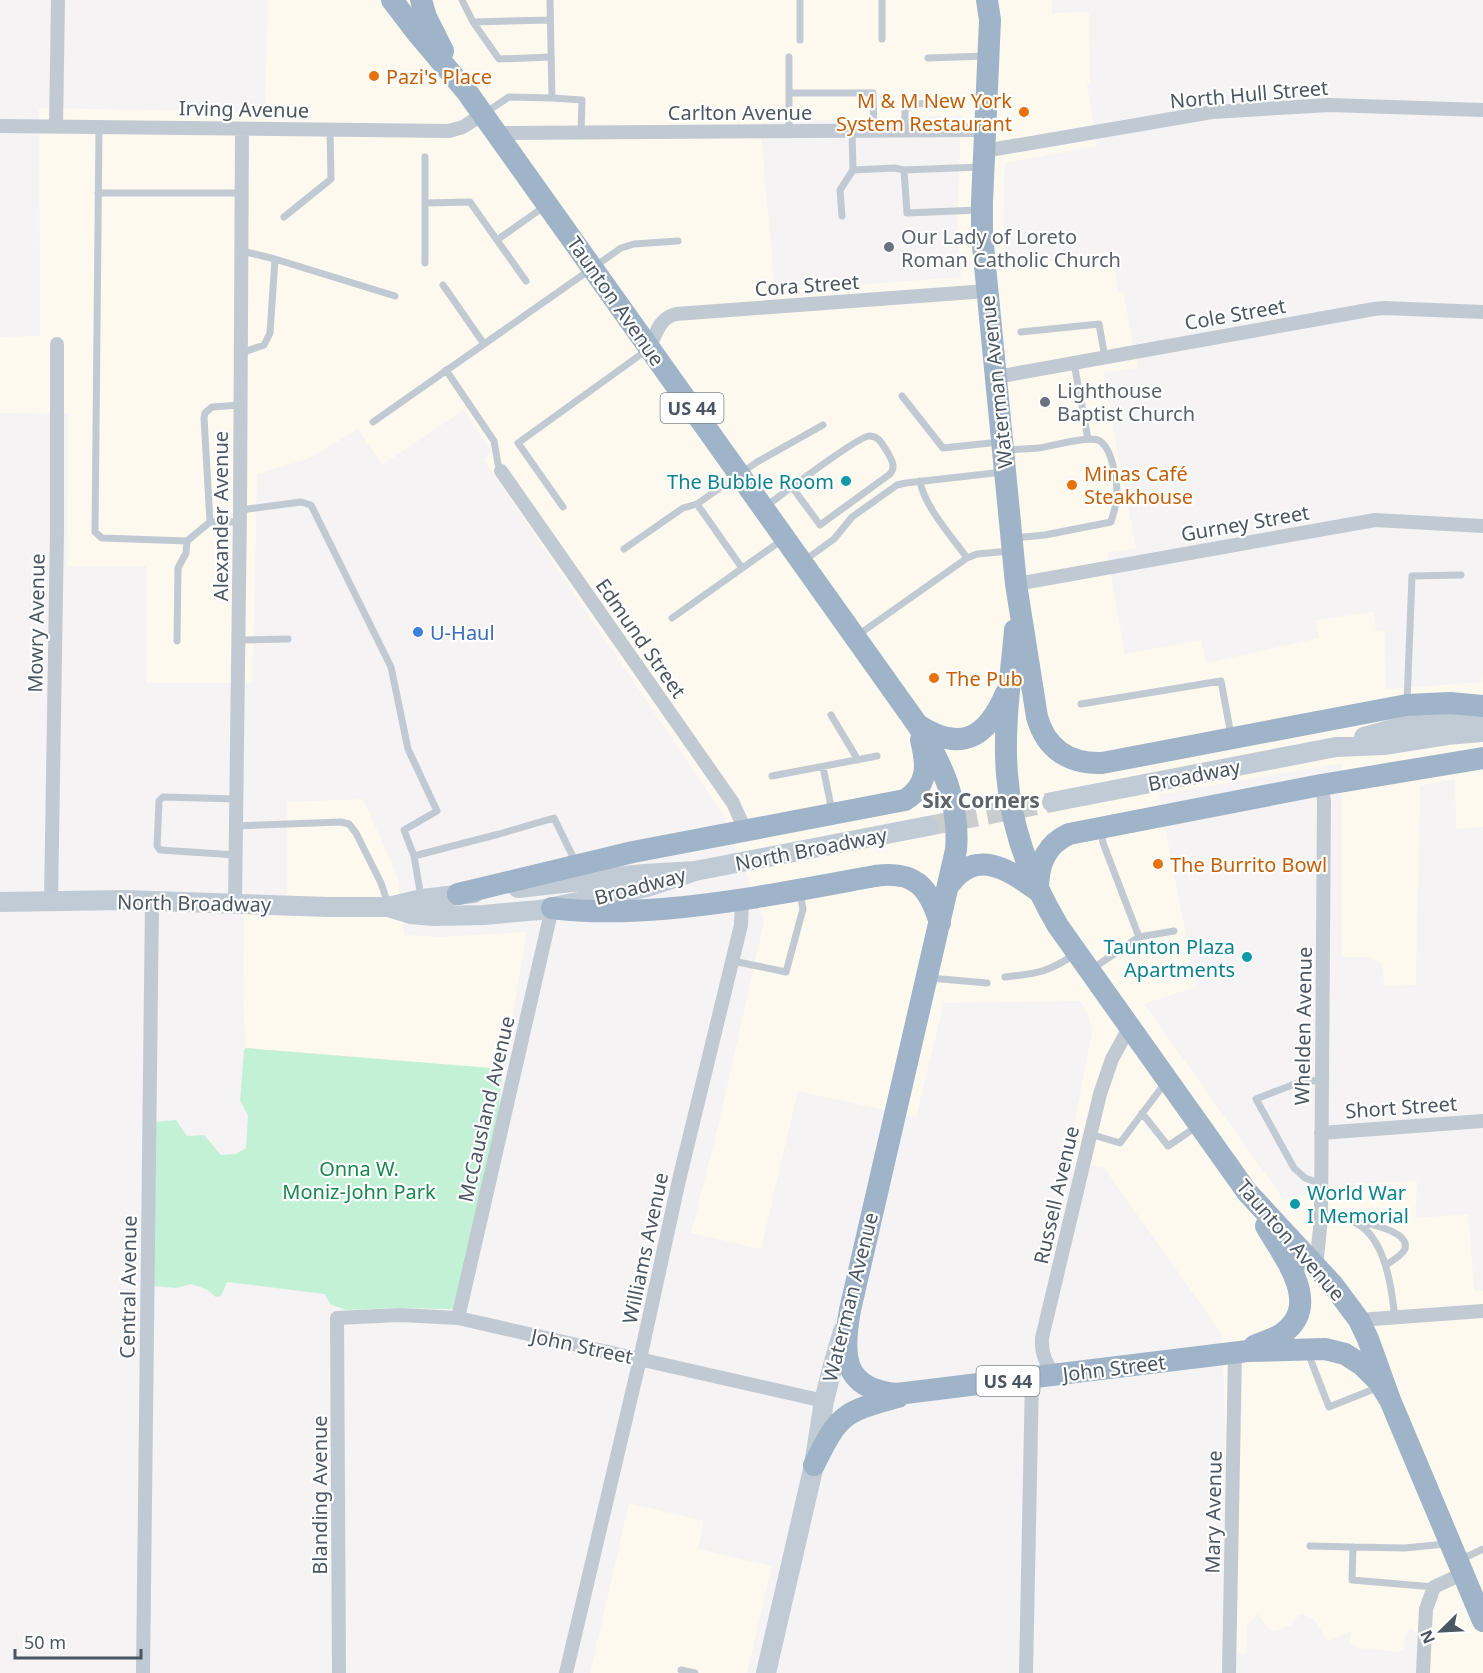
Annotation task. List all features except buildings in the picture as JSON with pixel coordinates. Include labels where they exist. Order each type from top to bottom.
[{"type":"highway","name":"Taunton Avenue","points":[[392,0],[483,114],[916,724]]},
{"type":"highway","points":[[421,0],[432,30],[467,92]]},
{"type":"highway","name":"Waterman Avenue","points":[[990,7],[981,209],[982,235],[1016,584]]},
{"type":"highway","points":[[1016,584],[1040,726],[1047,740],[1059,751],[1080,762],[1102,763],[1407,705],[1450,703],[1483,706]]},
{"type":"highway","name":"US 44","points":[[1016,584],[1017,608],[1006,742],[1009,792],[1021,846],[1038,891]]},
{"type":"highway","points":[[916,724],[948,739],[962,739],[977,734],[996,711],[1007,690],[1011,676]]},
{"type":"highway","points":[[458,894],[633,852],[905,800],[921,784],[926,768],[916,724]]},
{"type":"highway","name":"US 44","points":[[916,724],[939,762],[950,787],[955,807],[957,840],[940,923]]},
{"type":"highway","points":[[949,885],[957,875],[969,868],[991,864],[1006,869],[1038,891],[1043,857],[1056,841],[1069,834],[1322,785],[1483,758]]},
{"type":"highway","points":[[552,908],[584,912],[617,912],[696,906],[875,876],[901,875],[914,880],[925,890],[940,923]]},
{"type":"highway","name":"Taunton Avenue","points":[[1038,891],[1058,926],[1247,1192],[1317,1267],[1359,1320],[1372,1349],[1385,1393],[1482,1618]]},
{"type":"highway","name":"Waterman Avenue","points":[[850,1310],[940,923]]},
{"type":"highway","points":[[1235,1353],[1286,1331],[1296,1318],[1301,1301],[1295,1276],[1247,1192]]},
{"type":"highway","name":"John Street","points":[[850,1310],[846,1334],[849,1366],[855,1377],[865,1385],[884,1393],[916,1393],[1235,1353],[1325,1349],[1346,1354],[1362,1365],[1385,1393]]},
{"type":"highway","points":[[814,1465],[832,1430],[846,1415],[866,1406],[916,1393]]},
{"type":"main road","name":"Broadway","points":[[1052,802],[1336,747],[1380,732],[1483,712]]},
{"type":"main road","name":"Broadway","points":[[1336,747],[1384,745],[1483,732]]},
{"type":"main road","name":"North Broadway","points":[[695,871],[928,826]]},
{"type":"main road","name":"Broadway","points":[[388,907],[458,894],[644,874],[695,871]]},
{"type":"main road","name":"Broadway","points":[[388,907],[411,914],[440,916],[514,913],[552,908],[647,886],[695,871]]},
{"type":"main road","name":"North Broadway","points":[[0,902],[152,901],[388,907]]},
{"type":"main road","name":"Waterman Avenue","points":[[766,1673],[814,1465],[824,1401],[850,1310]]},
{"type":"street","points":[[56,127],[58,0]]},
{"type":"street","name":"North Hull Street","points":[[984,149],[1212,112],[1329,105],[1483,110]]},
{"type":"street","name":"Irving Avenue","points":[[0,126],[454,131],[463,128],[483,114]]},
{"type":"street","name":"Alexander Avenue","points":[[235,903],[242,129]]},
{"type":"street","name":"Carlton Avenue","points":[[496,133],[905,131],[984,149]]},
{"type":"street","name":"Cora Street","points":[[650,348],[662,321],[670,315],[987,291]]},
{"type":"street","name":"Cole Street","points":[[996,377],[1384,308],[1483,312]]},
{"type":"street","name":"Mowry Avenue","points":[[51,902],[57,530],[57,344]]},
{"type":"street","name":"Edmund Street","points":[[501,471],[733,803],[745,830]]},
{"type":"street","name":"Gurney Street","points":[[1016,584],[1375,520],[1483,526]]},
{"type":"street","name":"Whelden Avenue","points":[[1317,1267],[1321,1219],[1324,801],[1322,785]]},
{"type":"street","name":"Williams Avenue","points":[[566,1673],[640,1359],[679,1180],[733,961],[741,925],[742,900]]},
{"type":"street","name":"Central Avenue","points":[[143,1673],[152,901]]},
{"type":"street","name":"McCausland Avenue","points":[[458,1318],[552,908]]},
{"type":"street","name":"Russell Avenue","points":[[1055,1375],[1046,1364],[1042,1338],[1100,1094],[1117,1049],[1130,1026]]},
{"type":"street","name":"Short Street","points":[[1321,1133],[1483,1121]]},
{"type":"street","points":[[1359,1320],[1483,1311]]},
{"type":"street","name":"John Street","points":[[337,1318],[400,1315],[458,1318],[824,1401]]},
{"type":"street","name":"Blanding Avenue","points":[[337,1318],[339,1673]]},
{"type":"street","name":"Mary Avenue","points":[[1229,1673],[1235,1353]]},
{"type":"street","points":[[1026,1673],[1032,1378]]},
{"type":"street","points":[[1423,1673],[1426,1609],[1434,1587],[1456,1560]]},
{"type":"lane","points":[[462,0],[473,22],[498,59],[551,57]]},
{"type":"lane","points":[[550,0],[552,98]]},
{"type":"lane","points":[[800,0],[800,40]]},
{"type":"lane","points":[[882,0],[882,39]]},
{"type":"lane","points":[[473,22],[550,20]]},
{"type":"lane","points":[[928,58],[988,56]]},
{"type":"lane","points":[[789,57],[789,131]]},
{"type":"lane","points":[[789,93],[873,93],[874,131]]},
{"type":"lane","points":[[483,114],[509,97],[582,100],[581,133]]},
{"type":"lane","points":[[905,131],[906,104],[957,103]]},
{"type":"lane","points":[[99,128],[95,532],[102,538],[187,541],[210,522],[301,502],[312,505],[391,667],[408,749],[437,811],[404,830],[414,856],[422,899]]},
{"type":"lane","points":[[284,217],[330,179],[330,130]]},
{"type":"lane","points":[[843,216],[840,190],[853,170],[852,131]]},
{"type":"lane","points":[[853,170],[896,168],[904,170],[984,149]]},
{"type":"lane","points":[[424,157],[425,263]]},
{"type":"lane","points":[[904,170],[907,213],[981,209]]},
{"type":"lane","points":[[98,193],[241,193]]},
{"type":"lane","points":[[425,203],[470,202],[526,281]]},
{"type":"lane","points":[[497,240],[547,204]]},
{"type":"lane","points":[[373,422],[592,268],[627,246],[678,241]]},
{"type":"lane","points":[[241,250],[395,296]]},
{"type":"lane","points":[[240,353],[264,345],[270,333],[275,259]]},
{"type":"lane","points":[[443,285],[484,344]]},
{"type":"lane","points":[[1021,332],[1099,324],[1105,358]]},
{"type":"lane","points":[[563,507],[518,444],[650,348]]},
{"type":"lane","points":[[1074,363],[1088,439]]},
{"type":"lane","points":[[446,370],[494,441],[501,471]]},
{"type":"lane","points":[[855,637],[967,558],[1045,535],[1111,522],[1117,495],[1112,460],[1105,445],[1097,440],[1088,439],[1037,448],[1002,446],[943,448],[902,396]]},
{"type":"lane","points":[[210,522],[205,413],[212,407],[240,405]]},
{"type":"lane","points":[[624,549],[683,508],[697,504],[757,462],[823,425]]},
{"type":"lane","points":[[763,508],[866,436],[875,437],[882,443],[893,462],[893,471],[820,525],[792,488]]},
{"type":"lane","points":[[802,563],[834,539],[852,517],[889,490],[902,484],[1005,472]]},
{"type":"lane","points":[[920,481],[922,492],[928,502],[967,558]]},
{"type":"lane","points":[[697,504],[742,568]]},
{"type":"lane","points":[[672,618],[784,538]]},
{"type":"lane","points":[[177,641],[178,568],[186,553],[187,541]]},
{"type":"lane","points":[[1407,705],[1412,576],[1461,575]]},
{"type":"lane","points":[[238,640],[288,639]]},
{"type":"lane","points":[[1081,704],[1221,681],[1232,738]]},
{"type":"lane","points":[[831,715],[858,760]]},
{"type":"lane","points":[[772,776],[877,756]]},
{"type":"lane","points":[[823,767],[832,814]]},
{"type":"lane","points":[[236,855],[160,850],[157,846],[159,801],[163,797],[237,799]]},
{"type":"lane","points":[[414,856],[554,818],[577,866]]},
{"type":"lane","points":[[236,826],[341,822],[350,824],[381,883],[388,907]]},
{"type":"lane","points":[[1101,827],[1103,843],[1139,937]]},
{"type":"lane","points":[[733,961],[786,972],[803,909],[800,890]]},
{"type":"lane","points":[[1005,976],[1032,974],[1059,965],[1084,961],[1139,937],[1174,931]]},
{"type":"lane","points":[[927,978],[987,983]]},
{"type":"lane","points":[[1090,1134],[1120,1143],[1167,1080]]},
{"type":"lane","points":[[1321,1184],[1305,1179],[1294,1168],[1256,1099],[1294,1084],[1322,1080]]},
{"type":"lane","points":[[1142,1113],[1168,1146],[1199,1125]]},
{"type":"lane","points":[[1321,1219],[1336,1217],[1395,1232],[1402,1237],[1405,1248],[1386,1265]]},
{"type":"lane","points":[[1346,1219],[1365,1230],[1380,1250],[1392,1287],[1395,1318]]},
{"type":"lane","points":[[1307,1350],[1329,1407],[1385,1393]]},
{"type":"lane","points":[[1310,1546],[1405,1548],[1456,1560],[1483,1550]]},
{"type":"lane","points":[[1353,1547],[1352,1580],[1434,1587]]},
{"type":"lane","points":[[681,1670],[695,1673]]},
{"type":"shaded area","points":[[267,0],[1052,0],[1052,13],[1089,12],[1090,82],[1087,83],[1097,146],[1005,163],[1003,218],[1006,266],[1112,251],[1119,293],[1123,292],[1138,368],[1103,373],[1136,548],[1107,553],[1125,654],[1201,640],[1206,663],[1319,638],[1315,620],[1374,612],[1376,631],[1382,630],[1385,636],[1386,689],[1482,682],[1483,668],[1483,827],[1456,829],[1455,779],[1420,786],[1416,985],[1384,986],[1382,963],[1368,957],[1342,957],[1342,763],[1159,795],[1196,987],[1144,1004],[1284,1200],[1342,1184],[1417,1181],[1416,1218],[1469,1214],[1474,1291],[1483,1291],[1483,1673],[1418,1673],[1421,1647],[1414,1630],[1409,1628],[1405,1638],[1405,1648],[1398,1652],[1358,1648],[1350,1643],[1351,1631],[1328,1641],[1313,1618],[1300,1614],[1291,1625],[1274,1631],[1266,1626],[1258,1614],[1247,1625],[1247,1653],[1243,1655],[1233,1648],[1222,1334],[1104,1168],[1067,1161],[1092,1032],[1088,1014],[1080,1001],[944,1003],[916,1117],[798,1091],[761,1249],[691,1233],[720,1118],[764,921],[724,816],[484,460],[491,451],[464,410],[382,465],[358,429],[308,459],[257,474],[253,683],[146,683],[146,566],[67,566],[68,414],[0,413],[0,337],[40,336],[39,108],[265,112]],"holes":[[[961,115],[957,231],[961,277],[775,291],[760,123]]]},
{"type":"shaded area","points":[[363,799],[398,877],[404,935],[440,937],[527,932],[503,1069],[246,1048],[243,996],[244,903],[287,904],[287,802]]},
{"type":"shaded area","points":[[629,1503],[704,1521],[698,1549],[772,1566],[747,1673],[590,1673]]},
{"type":"green space","name":"Onna W. Moniz-John Park","points":[[246,1048],[503,1069],[490,1188],[453,1309],[346,1310],[330,1304],[325,1294],[227,1282],[221,1296],[216,1297],[206,1289],[191,1284],[176,1288],[154,1286],[154,1122],[176,1120],[187,1136],[204,1135],[221,1155],[236,1154],[246,1148],[248,1115],[240,1101]]},
{"type":"tunnel","points":[[928,826],[1052,802]]},
{"type":"place","name":"Pazi's Place","points":[[374,76]]},
{"type":"place","name":"M & M New York System Restaurant","points":[[1024,112]]},
{"type":"place","name":"Our Lady of Loreto Roman Catholic Church","points":[[889,247]]},
{"type":"place","name":"Lighthouse Baptist Church","points":[[1045,402]]},
{"type":"place","name":"The Bubble Room","points":[[846,481]]},
{"type":"place","name":"Minas Café Steakhouse","points":[[1072,485]]},
{"type":"place","name":"U-Haul","points":[[418,632]]},
{"type":"place","name":"The Pub","points":[[934,678]]},
{"type":"place","name":"The Burrito Bowl","points":[[1158,864]]},
{"type":"place","name":"Taunton Plaza Apartments","points":[[1247,957]]},
{"type":"place","name":"World War I Memorial","points":[[1295,1204]]},
{"type":"district","name":"Six Corners","points":[[981,800]]}]
